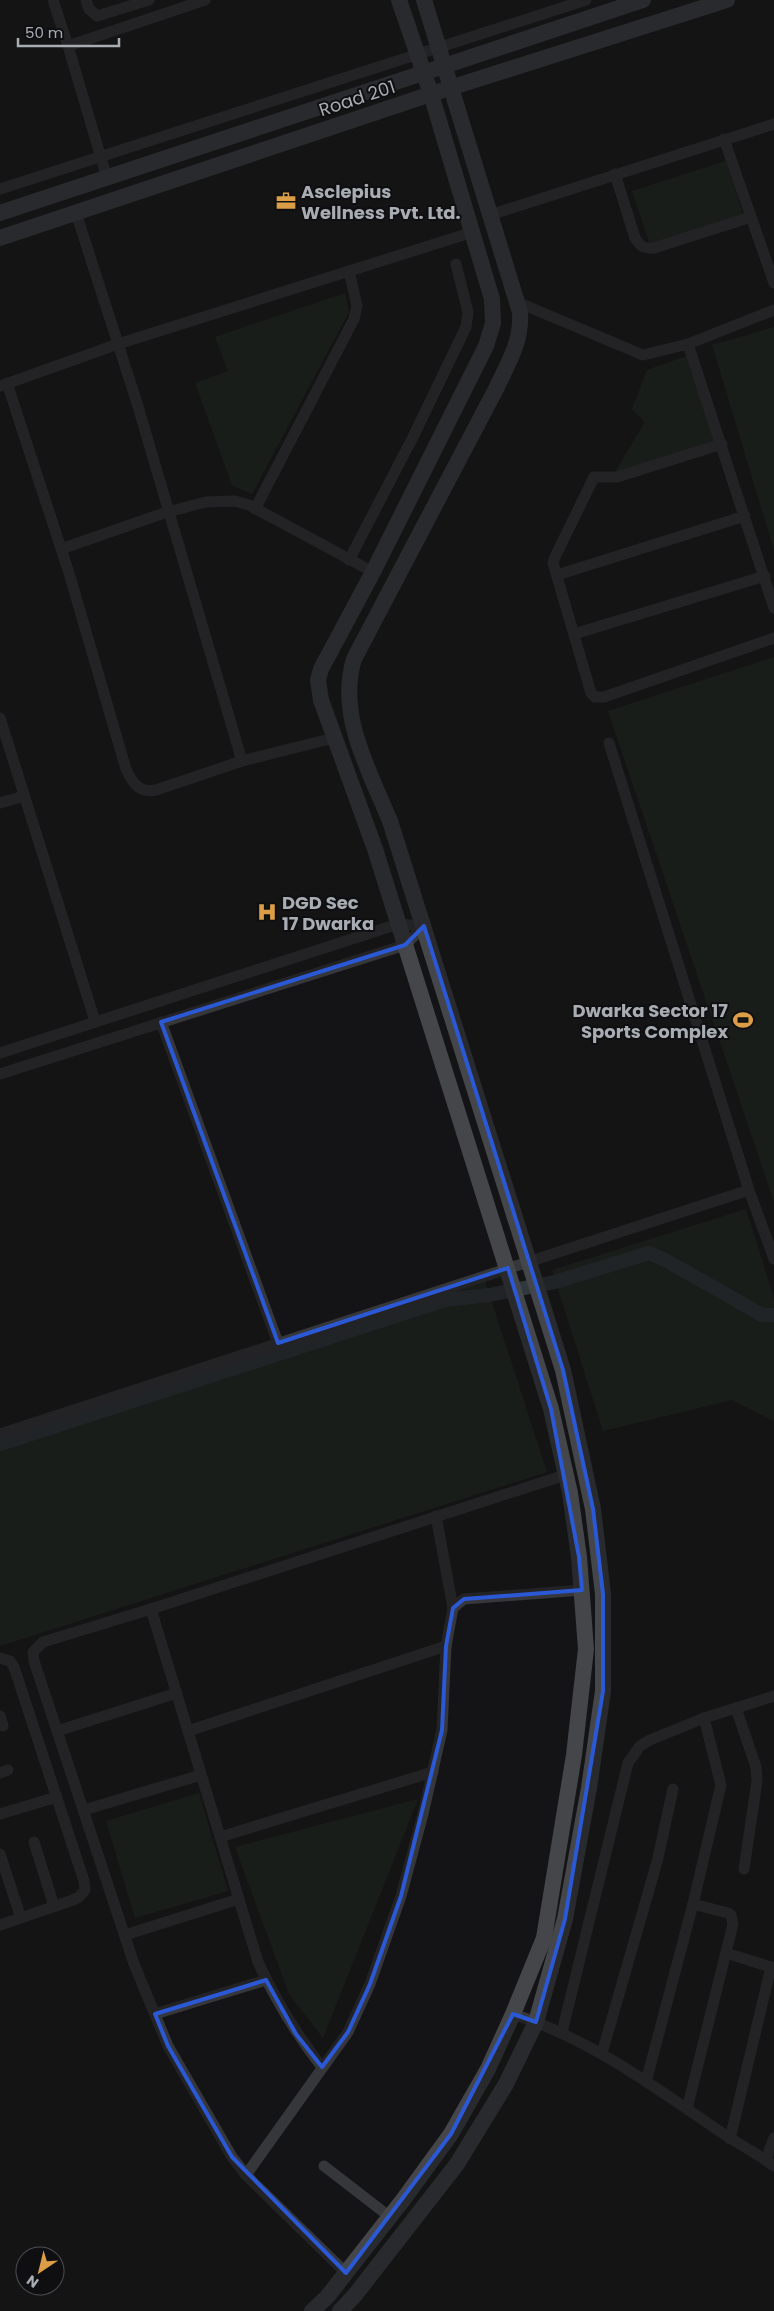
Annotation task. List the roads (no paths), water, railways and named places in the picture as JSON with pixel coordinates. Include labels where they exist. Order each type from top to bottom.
[{"type":"street","points":[[53,0],[99,157],[107,178]]},
{"type":"street","points":[[86,0],[89,9],[97,16],[150,0]]},
{"type":"street","points":[[68,46],[205,0]]},
{"type":"street","points":[[312,2311],[346,2273],[390,2218],[451,2134],[488,2069],[513,2014],[544,1938],[557,1869],[574,1755],[586,1649],[579,1557],[566,1475],[551,1409],[375,850],[318,690],[318,676],[373,572],[492,330],[493,305],[473,232],[431,94],[399,0]]},
{"type":"street","points":[[340,2311],[355,2295],[457,2164],[506,2084],[536,2022],[565,1919],[589,1788],[603,1691],[603,1594],[593,1510],[563,1370],[390,821],[356,737],[350,713],[349,674],[354,659],[497,387],[519,340],[521,325],[517,302],[424,0]]},
{"type":"street","points":[[0,189],[586,0]]},
{"type":"street","name":"Road 201","points":[[0,213],[643,0]]},
{"type":"street","name":"Road 201","points":[[0,238],[431,94],[727,0]]},
{"type":"street","points":[[490,215],[774,124]]},
{"type":"street","points":[[724,139],[774,283]]},
{"type":"street","points":[[615,174],[635,238],[641,247],[654,248],[751,217]]},
{"type":"street","points":[[76,213],[118,344],[242,761]]},
{"type":"street","points":[[334,738],[242,761],[156,790],[142,791],[135,786],[126,769],[61,550],[3,384],[118,344],[473,232]]},
{"type":"street","points":[[350,560],[413,437],[466,327],[468,312],[456,264]]},
{"type":"street","points":[[255,509],[354,319],[357,306],[349,271]]},
{"type":"street","points":[[517,302],[638,355],[688,344],[774,310]]},
{"type":"street","points":[[688,344],[774,608]]},
{"type":"street","points":[[722,444],[617,477],[594,477],[553,563],[591,693],[600,698],[774,638]]},
{"type":"street","points":[[61,550],[167,512],[221,500],[235,501],[255,509],[373,572]]},
{"type":"street","points":[[557,574],[745,516]]},
{"type":"street","points":[[574,634],[765,576]]},
{"type":"street","points":[[0,718],[95,1021]]},
{"type":"street","points":[[609,743],[748,1190],[774,1259]]},
{"type":"street","points":[[0,803],[24,796]]},
{"type":"street","points":[[0,1053],[398,924],[424,926]]},
{"type":"street","points":[[0,1074],[405,945],[424,926]]},
{"type":"street","points":[[161,1022],[278,1343]]},
{"type":"street","points":[[0,1434],[278,1343],[509,1273],[748,1190]]},
{"type":"street","points":[[346,2273],[246,2175],[232,2157],[168,2046],[125,1935],[34,1661],[33,1652],[43,1642],[566,1475]]},
{"type":"street","points":[[246,2175],[348,2032],[370,1984],[401,1896],[442,1730],[446,1646],[453,1608],[436,1516]]},
{"type":"street","points":[[453,1608],[464,1599],[582,1590]]},
{"type":"street","points":[[151,1609],[258,1962],[275,2000],[296,2034],[322,2067]]},
{"type":"street","points":[[188,1732],[446,1646]]},
{"type":"street","points":[[0,1658],[10,1661],[14,1667],[57,1796],[85,1890],[79,1897],[0,1925]]},
{"type":"street","points":[[57,1731],[176,1693]]},
{"type":"street","points":[[562,2032],[628,1763],[640,1746],[650,1740],[704,1718],[774,1696]]},
{"type":"street","points":[[736,1708],[756,1768],[757,1782],[744,1869]]},
{"type":"street","points":[[646,2082],[693,1904],[721,1785],[704,1718]]},
{"type":"street","points":[[220,1837],[433,1772]]},
{"type":"street","points":[[84,1810],[201,1775]]},
{"type":"street","points":[[602,2053],[657,1862],[673,1789]]},
{"type":"street","points":[[0,1814],[57,1796]]},
{"type":"street","points":[[34,1842],[54,1906]]},
{"type":"street","points":[[0,1854],[21,1918]]},
{"type":"street","points":[[125,1935],[239,1900]]},
{"type":"street","points":[[686,2109],[733,1924],[732,1915],[693,1904]]},
{"type":"street","points":[[726,1953],[773,1968],[730,2139]]},
{"type":"street","points":[[155,2014],[266,1980]]},
{"type":"street","points":[[513,2014],[562,2032],[602,2053],[730,2139],[770,2163],[774,2138]]},
{"type":"street","points":[[324,2166],[390,2218]]},
{"type":"waterway","points":[[0,1444],[445,1300],[489,1295],[555,1282],[649,1253],[667,1261],[762,1315],[774,1315]]},
{"type":"place","name":"Asclepius Wellness Pvt. Ltd.","points":[[286,201]]},
{"type":"place","name":"DGD Sec 17 Dwarka","points":[[267,912]]},
{"type":"place","name":"Dwarka Sector 17 Sports Complex","points":[[743,1020]]}]
